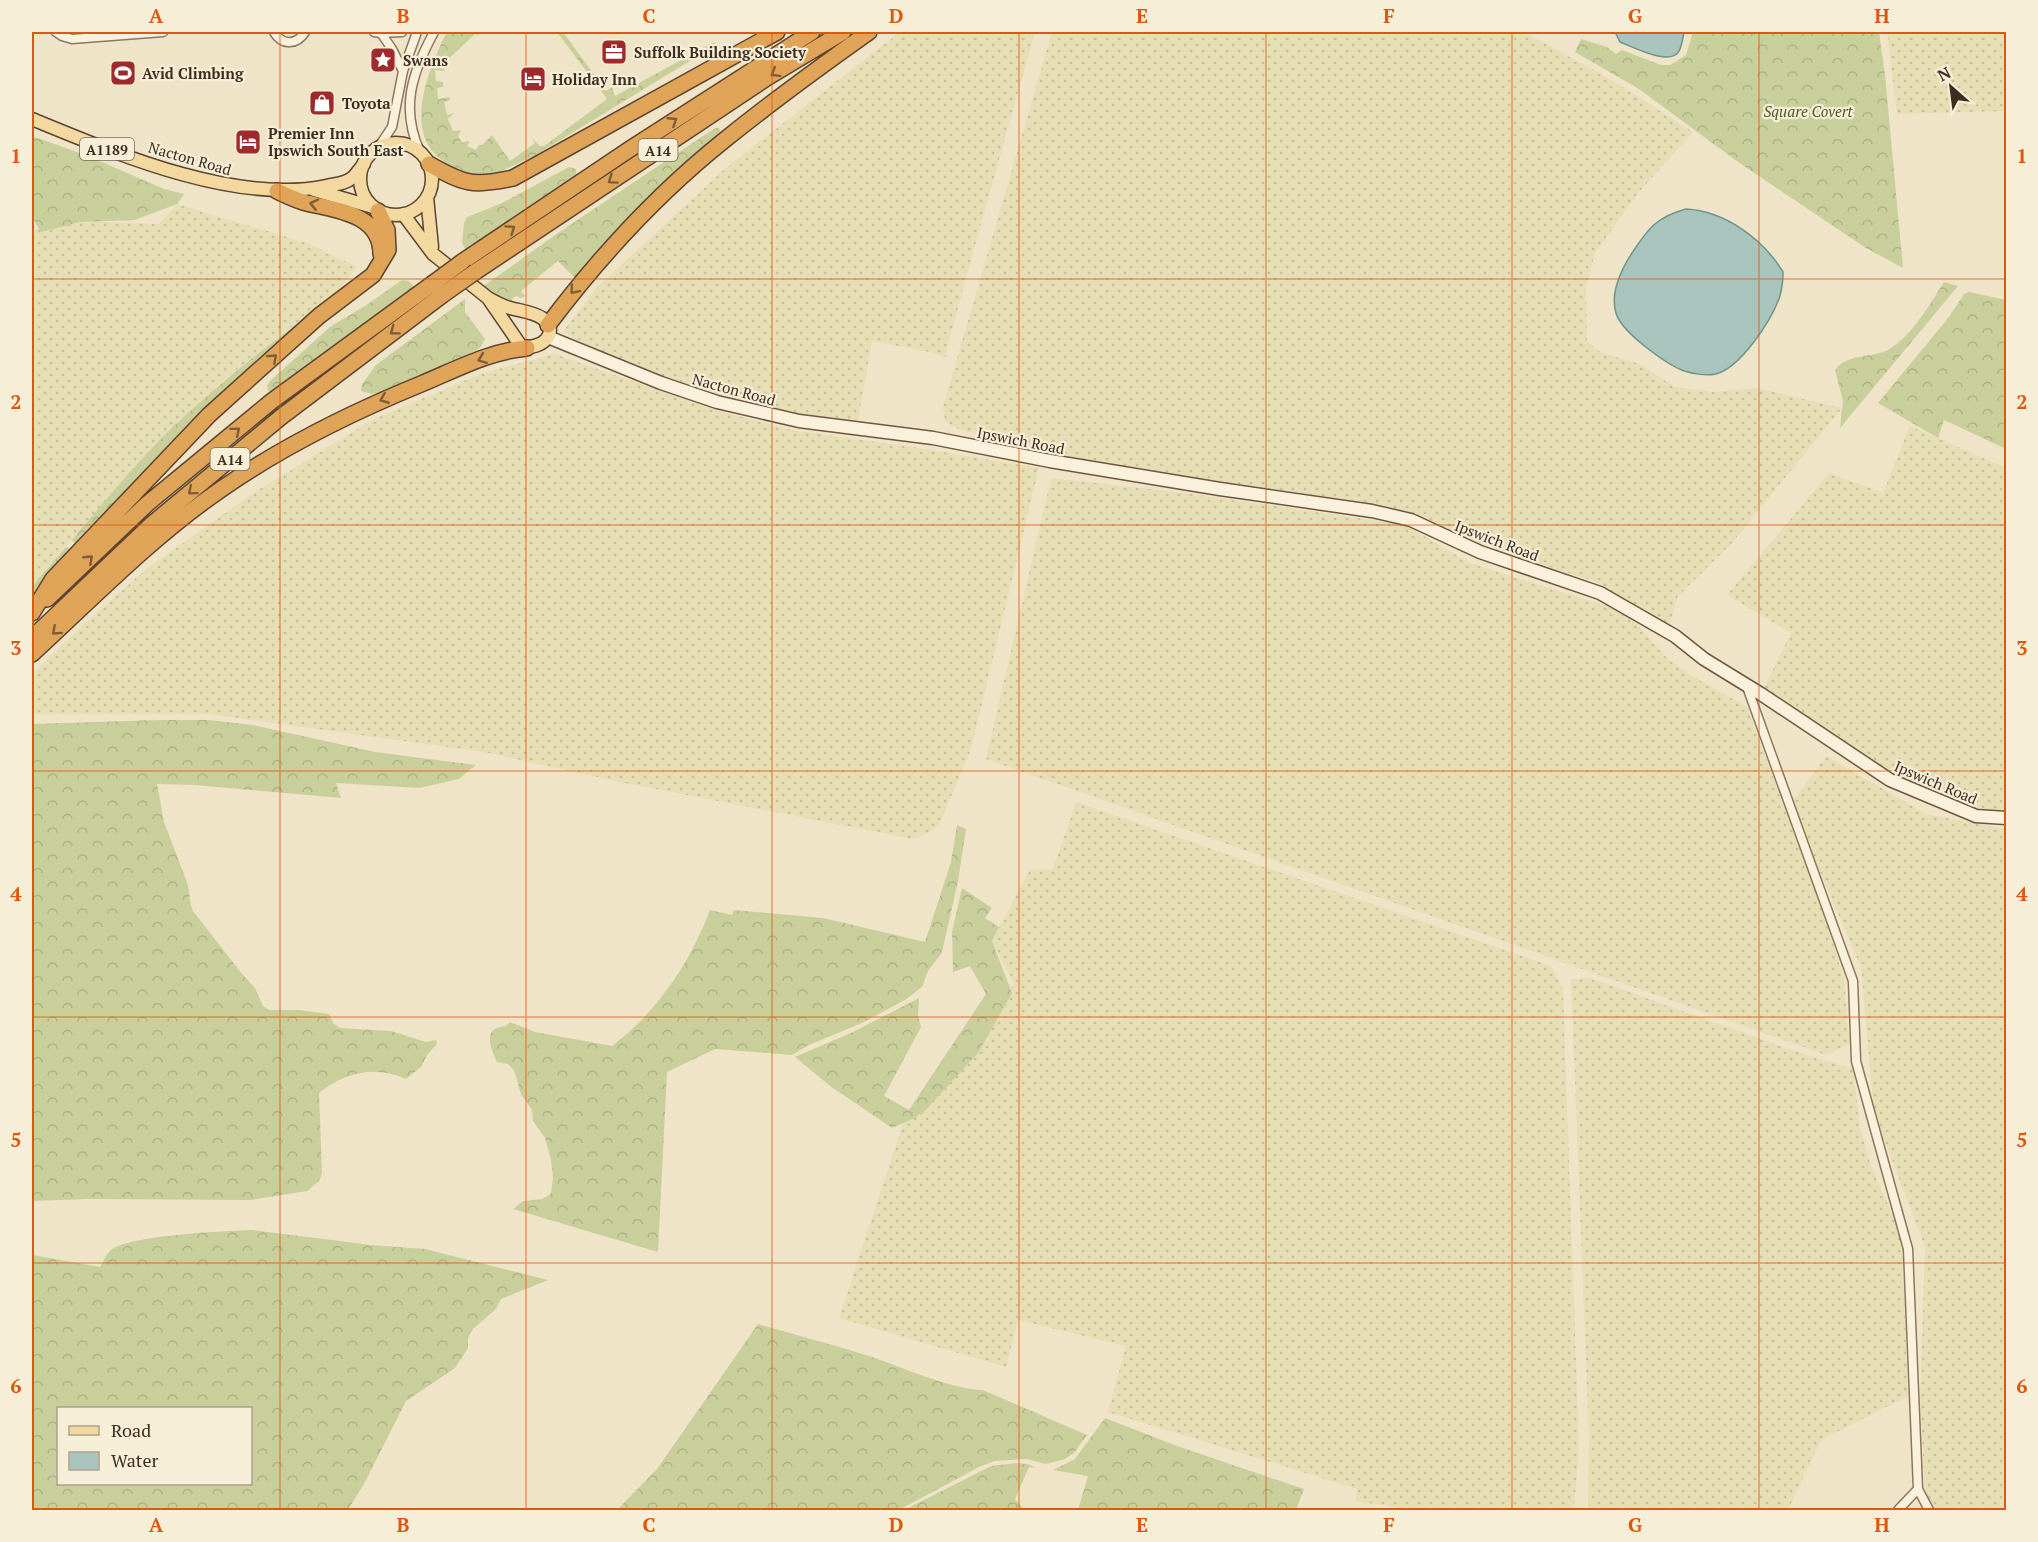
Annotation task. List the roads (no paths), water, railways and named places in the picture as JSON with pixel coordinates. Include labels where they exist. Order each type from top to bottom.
[{"type":"highway","points":[[424,158],[454,178],[472,184],[487,184],[513,178],[777,32]]},
{"type":"highway","name":"A14","points":[[32,638],[152,524],[437,290],[462,262],[630,149],[812,32]]},
{"type":"highway","name":"A14","points":[[32,614],[147,504],[272,401],[437,290],[475,272],[768,77],[843,32]]},
{"type":"highway","name":"A14","points":[[548,331],[568,297],[603,256],[666,192],[726,138],[869,32]]},
{"type":"highway","points":[[276,191],[301,201],[344,211],[364,221],[379,240],[381,263]]},
{"type":"highway","points":[[376,209],[389,240],[388,250],[381,263]]},
{"type":"highway","name":"A14","points":[[32,614],[53,579],[209,416],[319,316],[374,275],[381,263]]},
{"type":"highway","name":"A14","points":[[32,654],[162,534],[219,490],[290,445],[363,408],[438,376],[500,352],[527,348]]},
{"type":"main road","name":"Nacton Road","points":[[32,118],[95,145],[184,174],[229,185],[276,191],[311,189],[353,178],[364,164]]},
{"type":"main road","points":[[400,143],[412,147],[424,158],[432,183],[427,197],[416,209],[394,215],[376,209],[366,198],[361,186],[360,175],[370,154],[378,148],[387,144],[400,143]]},
{"type":"main road","name":"Nacton Road","points":[[311,189],[376,209]]},
{"type":"main road","points":[[427,197],[430,239],[434,254]]},
{"type":"main road","points":[[403,214],[434,254],[488,298],[521,346],[537,347],[544,343],[548,331],[544,320],[534,314],[509,308],[488,298]]},
{"type":"street","points":[[56,32],[72,39],[163,32]]},
{"type":"street","points":[[274,32],[280,39],[290,42],[300,39],[305,32]]},
{"type":"street","points":[[377,32],[402,32]]},
{"type":"street","points":[[377,32],[392,49],[403,71]]},
{"type":"street","points":[[378,148],[392,127],[403,71],[417,32]]},
{"type":"street","points":[[424,158],[412,135],[409,115],[414,79],[422,54],[434,32]]},
{"type":"street","name":"Nacton Road","points":[[548,331],[661,384],[717,402],[799,421],[922,437]]},
{"type":"street","name":"Ipswich Road","points":[[922,437],[1220,489],[1372,511],[1411,520],[1480,552],[1600,593],[1674,636],[1704,659],[1746,684],[1890,780],[1976,816],[2007,818]]},
{"type":"street","points":[[1746,684],[1853,981],[1856,1061],[1908,1249],[1918,1489],[1929,1510]]},
{"type":"street","points":[[1898,1510],[1918,1489]]},
{"type":"water","points":[[1615,32],[1684,32],[1679,51],[1675,55],[1660,57],[1620,42]]},
{"type":"water","points":[[1686,209],[1715,215],[1742,229],[1765,249],[1783,272],[1779,299],[1762,331],[1735,363],[1716,374],[1684,371],[1666,362],[1635,338],[1616,313],[1614,298],[1621,274],[1643,237],[1660,220]]},
{"type":"place","name":"Suffolk Building Society","points":[[614,52]]},
{"type":"place","name":"Swans","points":[[383,60]]},
{"type":"place","name":"Avid Climbing","points":[[123,73]]},
{"type":"place","name":"Holiday Inn","points":[[533,79]]},
{"type":"place","name":"Toyota","points":[[322,103]]},
{"type":"place","name":"Premier Inn Ipswich South East","points":[[248,142]]},
{"type":"park label","name":"Square Covert","points":[[1808,111]]}]
